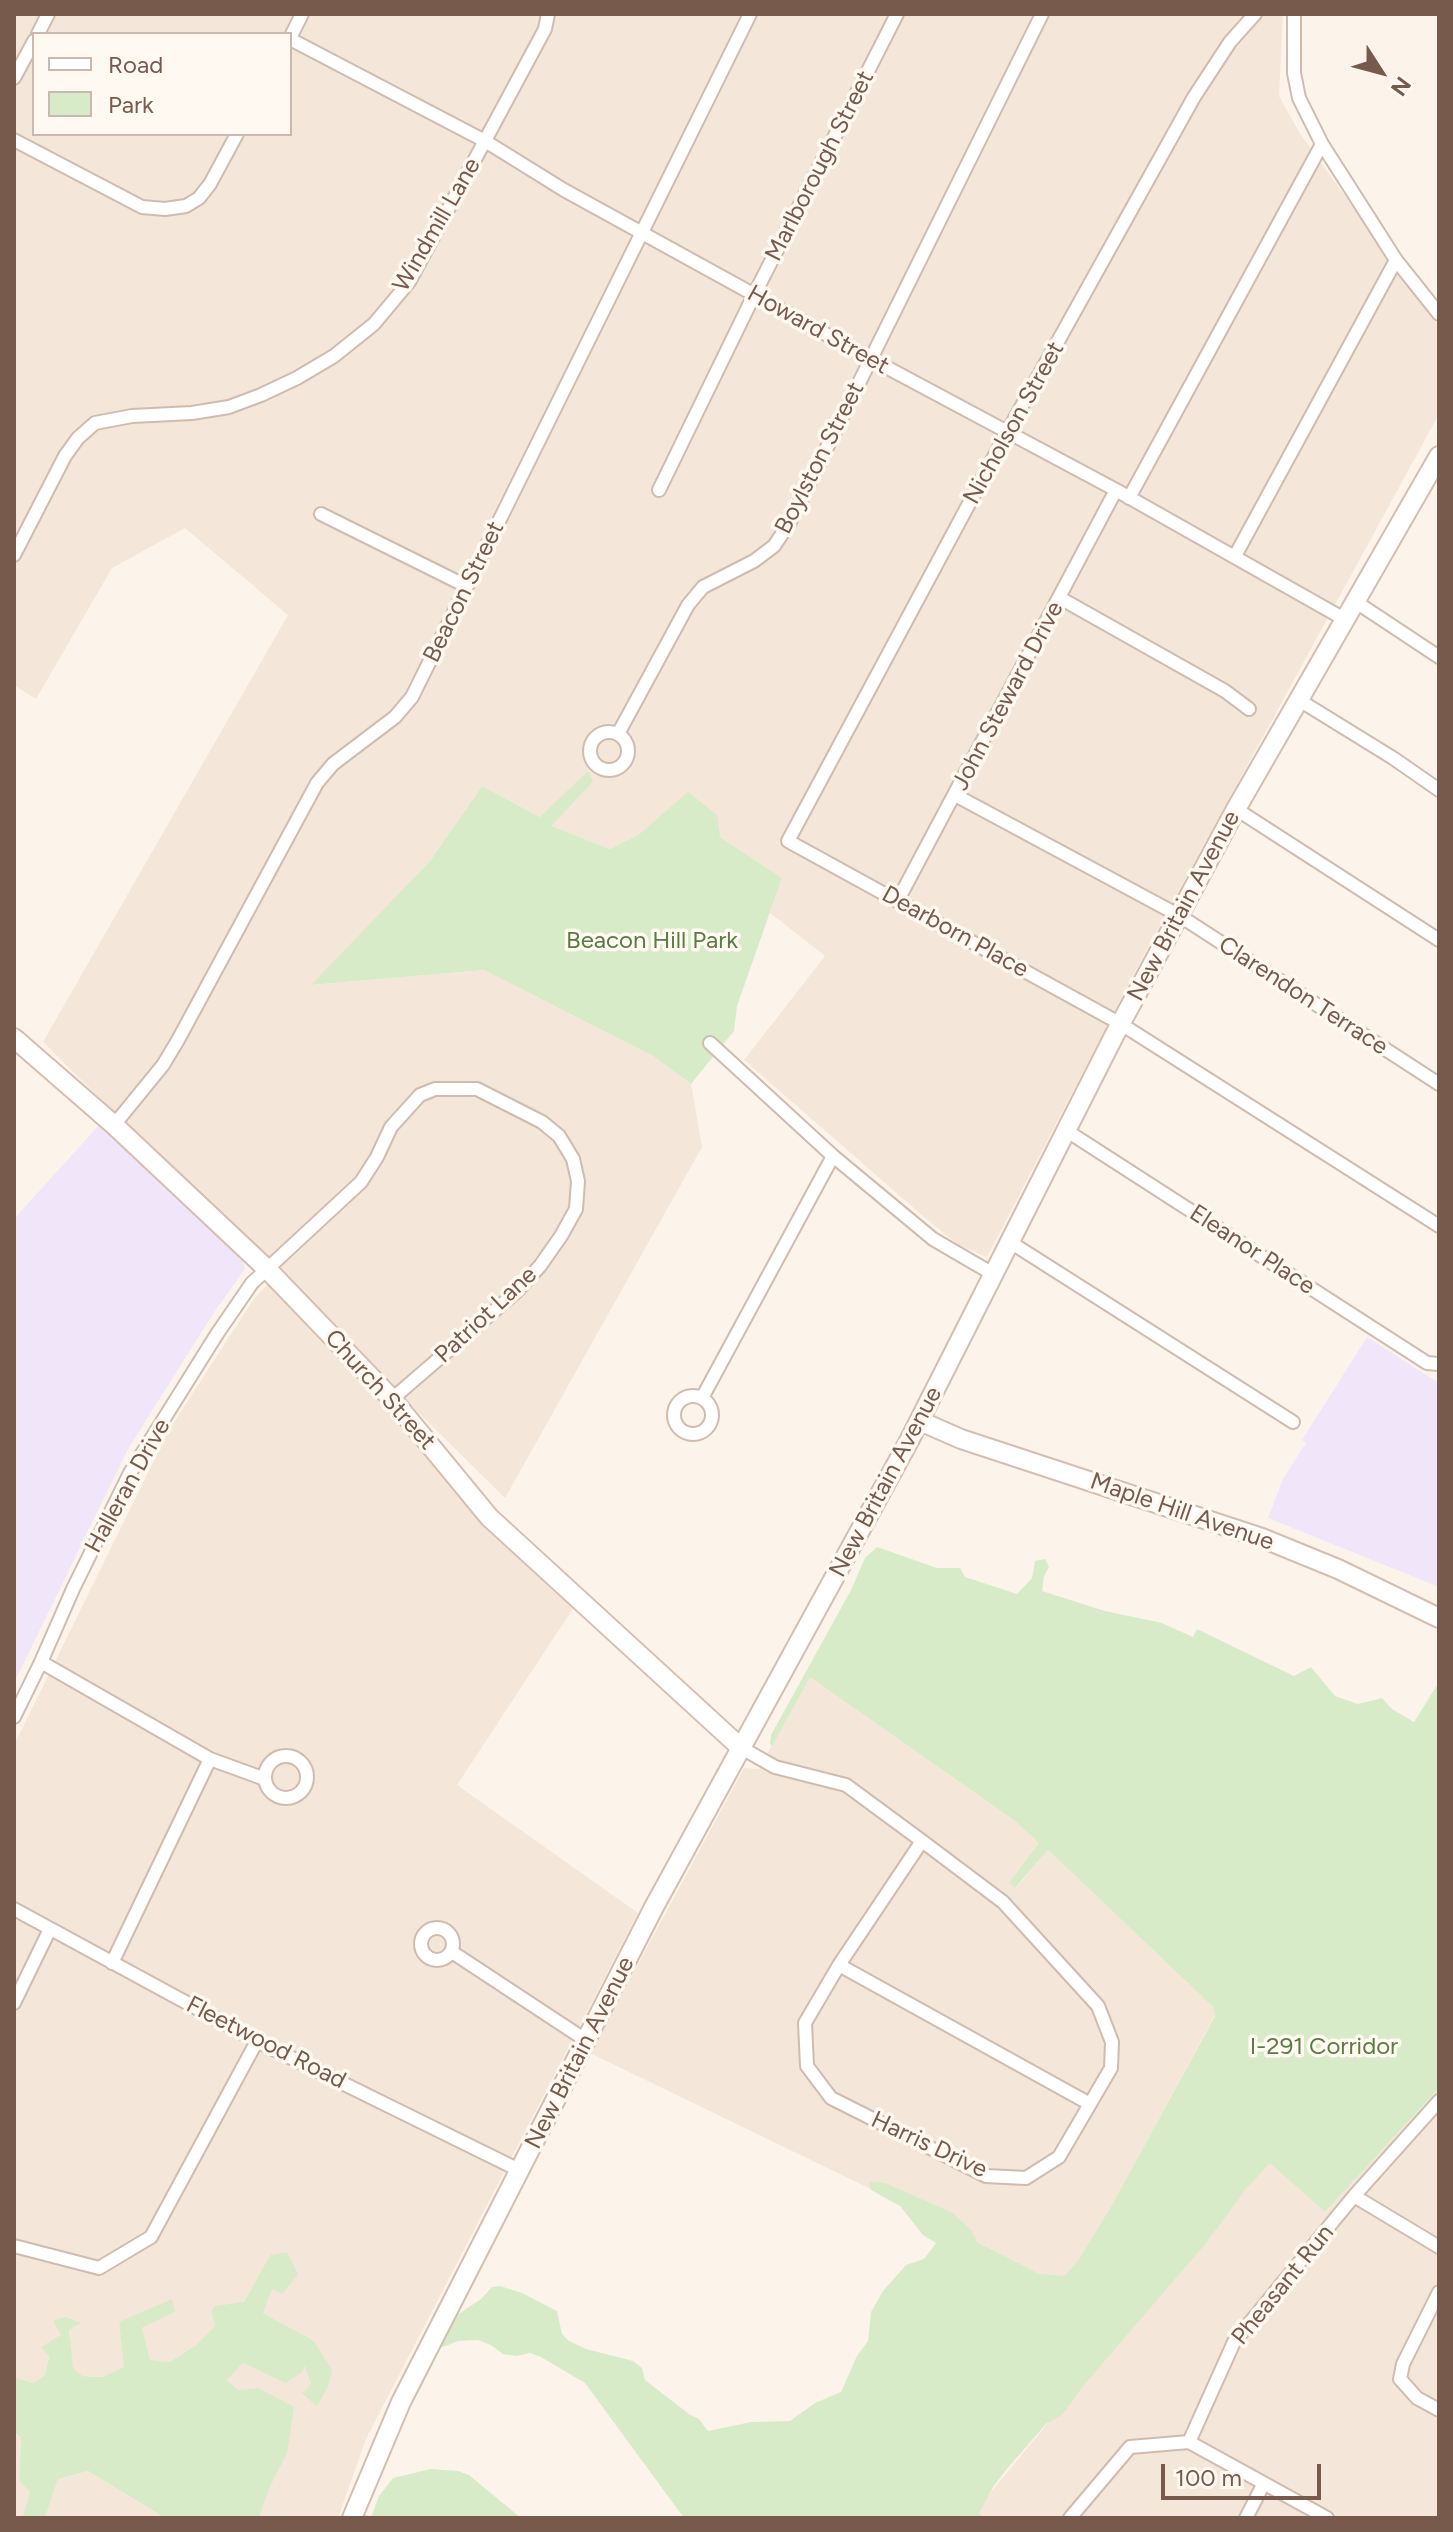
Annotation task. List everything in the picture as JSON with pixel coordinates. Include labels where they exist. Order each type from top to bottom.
[{"type":"main road","name":"New Britain Avenue","points":[[352,2518],[401,2402],[634,1945],[920,1421],[1121,1024],[1236,809],[1439,456]]},
{"type":"main road","name":"Church Street","points":[[14,1038],[114,1125],[268,1270],[392,1399],[489,1517],[740,1747]]},
{"type":"main road","name":"Maple Hill Avenue","points":[[920,1421],[983,1446],[1262,1538],[1338,1569],[1439,1618]]},
{"type":"street","points":[[39,32],[48,14]]},
{"type":"street","points":[[292,35],[302,14]]},
{"type":"street","name":"Windmill Lane","points":[[14,555],[65,456],[78,438],[95,423],[132,416],[192,413],[240,403],[297,378],[334,356],[374,324],[409,282],[545,29],[548,14]]},
{"type":"street","name":"Beacon Street","points":[[114,1125],[163,1065],[178,1040],[317,783],[333,764],[395,717],[412,697],[750,14]]},
{"type":"street","name":"Marlborough Street","points":[[659,490],[897,14]]},
{"type":"street","name":"Boylston Street","points":[[618,734],[688,605],[703,587],[754,561],[774,546],[790,522],[1042,14]]},
{"type":"street","name":"Nicholson Street","points":[[788,841],[1008,431],[1210,71],[1255,14]]},
{"type":"street","points":[[1294,14],[1294,73],[1299,98],[1322,144],[1396,260],[1439,314]]},
{"type":"street","name":"Howard Street","points":[[292,40],[485,141],[641,233],[1116,490],[1346,620]]},
{"type":"street","points":[[14,78],[32,45]]},
{"type":"street","points":[[14,140],[142,207],[165,209],[186,206],[199,198],[236,136]]},
{"type":"street","points":[[1129,498],[1322,144]]},
{"type":"street","points":[[1235,556],[1396,260]]},
{"type":"street","name":"John Steward Drive","points":[[898,900],[1116,490]]},
{"type":"street","points":[[321,514],[466,586]]},
{"type":"street","points":[[1060,598],[1225,691],[1249,709]]},
{"type":"street","points":[[1356,602],[1439,657]]},
{"type":"street","points":[[1299,700],[1387,753],[1439,790]]},
{"type":"street","name":"Clarendon Terrace","points":[[955,795],[1180,916],[1439,1084]]},
{"type":"street","points":[[1236,809],[1439,940]]},
{"type":"street","name":"Dearborn Place","points":[[788,841],[1121,1024],[1439,1226]]},
{"type":"street","points":[[710,1043],[833,1156],[933,1239],[993,1274]]},
{"type":"street","name":"Patriot Lane","points":[[268,1270],[361,1182],[391,1127],[420,1095],[435,1089],[477,1089],[542,1122],[559,1136],[573,1159],[578,1181],[576,1209],[561,1236],[540,1266],[515,1293],[392,1399]]},
{"type":"street","name":"Eleanor Place","points":[[1067,1131],[1427,1363],[1439,1364]]},
{"type":"street","points":[[702,1398],[833,1156]]},
{"type":"street","points":[[1010,1242],[1293,1422]]},
{"type":"street","name":"Halleran Drive","points":[[14,1717],[131,1471],[217,1334],[252,1283],[268,1270]]},
{"type":"street","points":[[41,1662],[210,1759],[265,1779]]},
{"type":"street","name":"Harris Drive","points":[[740,1747],[775,1767],[846,1785],[922,1841],[1003,1902],[1098,2006],[1112,2042],[1111,2068],[1059,2157],[1026,2178],[986,2176],[831,2098],[807,2066],[805,2023],[839,1965],[922,1841]]},
{"type":"street","points":[[112,1963],[210,1759]]},
{"type":"street","name":"Fleetwood Road","points":[[14,1909],[257,2041],[521,2171]]},
{"type":"street","points":[[14,2003],[50,1929]]},
{"type":"street","points":[[452,1952],[587,2041]]},
{"type":"street","points":[[839,1965],[1090,2104]]},
{"type":"street","points":[[14,2246],[99,2268],[151,2237],[257,2041]]},
{"type":"street","name":"Pheasant Run","points":[[1189,2442],[1234,2342],[1354,2196],[1439,2101]]},
{"type":"street","points":[[1354,2196],[1439,2247]]},
{"type":"street","points":[[1439,2292],[1403,2364],[1400,2379],[1417,2398],[1439,2410]]},
{"type":"street","points":[[1070,2518],[1130,2447],[1189,2442],[1327,2518]]},
{"type":"street","points":[[1246,2518],[1263,2485]]},
{"type":"shaded area","points":[[14,14],[1283,14],[1279,96],[1299,132],[1439,327],[1439,414],[1140,962],[987,1257],[959,1245],[931,1223],[744,1060],[825,956],[770,913],[782,878],[720,837],[688,793],[638,835],[610,849],[550,826],[593,782],[540,817],[482,786],[430,861],[312,985],[484,970],[653,1056],[691,1084],[702,1147],[505,1498],[43,1042],[288,615],[185,528],[112,568],[36,699],[14,685]]},
{"type":"shaded area","points":[[99,1125],[177,1194],[243,1261],[245,1269],[128,1449],[14,1683],[14,1219]]},
{"type":"shaded area","points":[[269,1283],[574,1607],[457,1785],[638,1913],[366,2439],[338,2518],[259,2518],[287,2454],[258,2389],[238,2390],[227,2380],[243,2363],[285,2383],[305,2365],[311,2384],[302,2395],[317,2405],[313,2340],[263,2313],[272,2288],[270,2255],[244,2302],[211,2312],[215,2326],[195,2346],[169,2362],[150,2361],[142,2328],[175,2312],[119,2322],[125,2367],[102,2377],[81,2376],[72,2368],[69,2330],[80,2323],[58,2329],[61,2336],[49,2355],[45,2375],[33,2383],[14,2377],[14,1745],[169,1430],[253,1300]]},
{"type":"shaded area","points":[[1367,1337],[1439,1383],[1439,1587],[1268,1518],[1283,1479],[1306,1443],[1302,1440]]},
{"type":"shaded area","points":[[809,1676],[1015,1821],[1040,1843],[1009,1883],[1016,1888],[1048,1850],[1217,2011],[1082,2262],[1062,2287],[947,2226],[590,2053],[744,1768],[759,1769]]},
{"type":"shaded area","points":[[1439,2088],[1439,2518],[984,2518],[975,2511],[1205,2234],[1270,2162],[1325,2212]]},
{"type":"shaded area","points":[[14,2433],[21,2438],[19,2481],[30,2492],[22,2518],[14,2518]]},
{"type":"shaded area","points":[[88,2471],[165,2518],[45,2518],[58,2479]]},
{"type":"green space","name":"Beacon Hill Park","points":[[588,771],[593,782],[551,826],[610,849],[638,835],[688,792],[717,815],[720,837],[782,878],[737,1006],[734,1031],[691,1084],[653,1056],[484,970],[311,985],[430,861],[482,786],[540,817]]},
{"type":"green space","name":"I-291 Corridor","points":[[877,1547],[937,1568],[960,1568],[965,1577],[1017,1594],[1032,1578],[1035,1561],[1045,1559],[1049,1567],[1042,1591],[1105,1611],[1162,1623],[1193,1637],[1197,1629],[1294,1676],[1311,1667],[1335,1696],[1358,1704],[1382,1698],[1392,1709],[1414,1722],[1439,1682],[1439,2088],[1325,2212],[1270,2163],[1062,2415],[1046,2424],[1006,2470],[979,2513],[984,2518],[684,2518],[585,2383],[530,2353],[516,2356],[503,2354],[478,2340],[458,2341],[443,2347],[439,2344],[454,2317],[481,2299],[492,2287],[500,2286],[522,2293],[557,2311],[562,2334],[569,2341],[586,2349],[633,2361],[642,2368],[645,2380],[699,2419],[708,2431],[751,2422],[790,2421],[815,2403],[841,2392],[857,2356],[868,2341],[871,2312],[883,2291],[906,2265],[924,2259],[936,2243],[923,2235],[900,2206],[871,2190],[869,2182],[885,2183],[953,2213],[972,2231],[977,2242],[1039,2274],[1065,2276],[1078,2261],[1111,2207],[1215,2016],[1214,2008],[1048,1850],[1015,1888],[1009,1883],[1039,1843],[1015,1821],[810,1677],[772,1746],[770,1744],[771,1735],[851,1590],[865,1558]]},
{"type":"green space","points":[[287,2252],[298,2274],[282,2294],[272,2289],[263,2313],[313,2340],[332,2370],[328,2387],[317,2406],[302,2394],[311,2384],[305,2366],[301,2373],[285,2383],[243,2363],[227,2380],[238,2390],[258,2388],[294,2407],[287,2454],[259,2518],[165,2518],[88,2471],[58,2479],[45,2518],[22,2518],[30,2492],[19,2481],[21,2438],[14,2432],[14,2377],[33,2383],[45,2375],[49,2356],[41,2347],[61,2335],[53,2321],[66,2317],[81,2323],[69,2330],[73,2368],[82,2376],[102,2377],[124,2367],[119,2322],[172,2299],[175,2312],[142,2328],[150,2360],[169,2362],[195,2346],[215,2326],[211,2312],[215,2306],[244,2302],[270,2255]]},
{"type":"green space","points":[[431,2469],[469,2475],[521,2518],[364,2518],[365,2514],[371,2517],[379,2496],[393,2478]]}]
